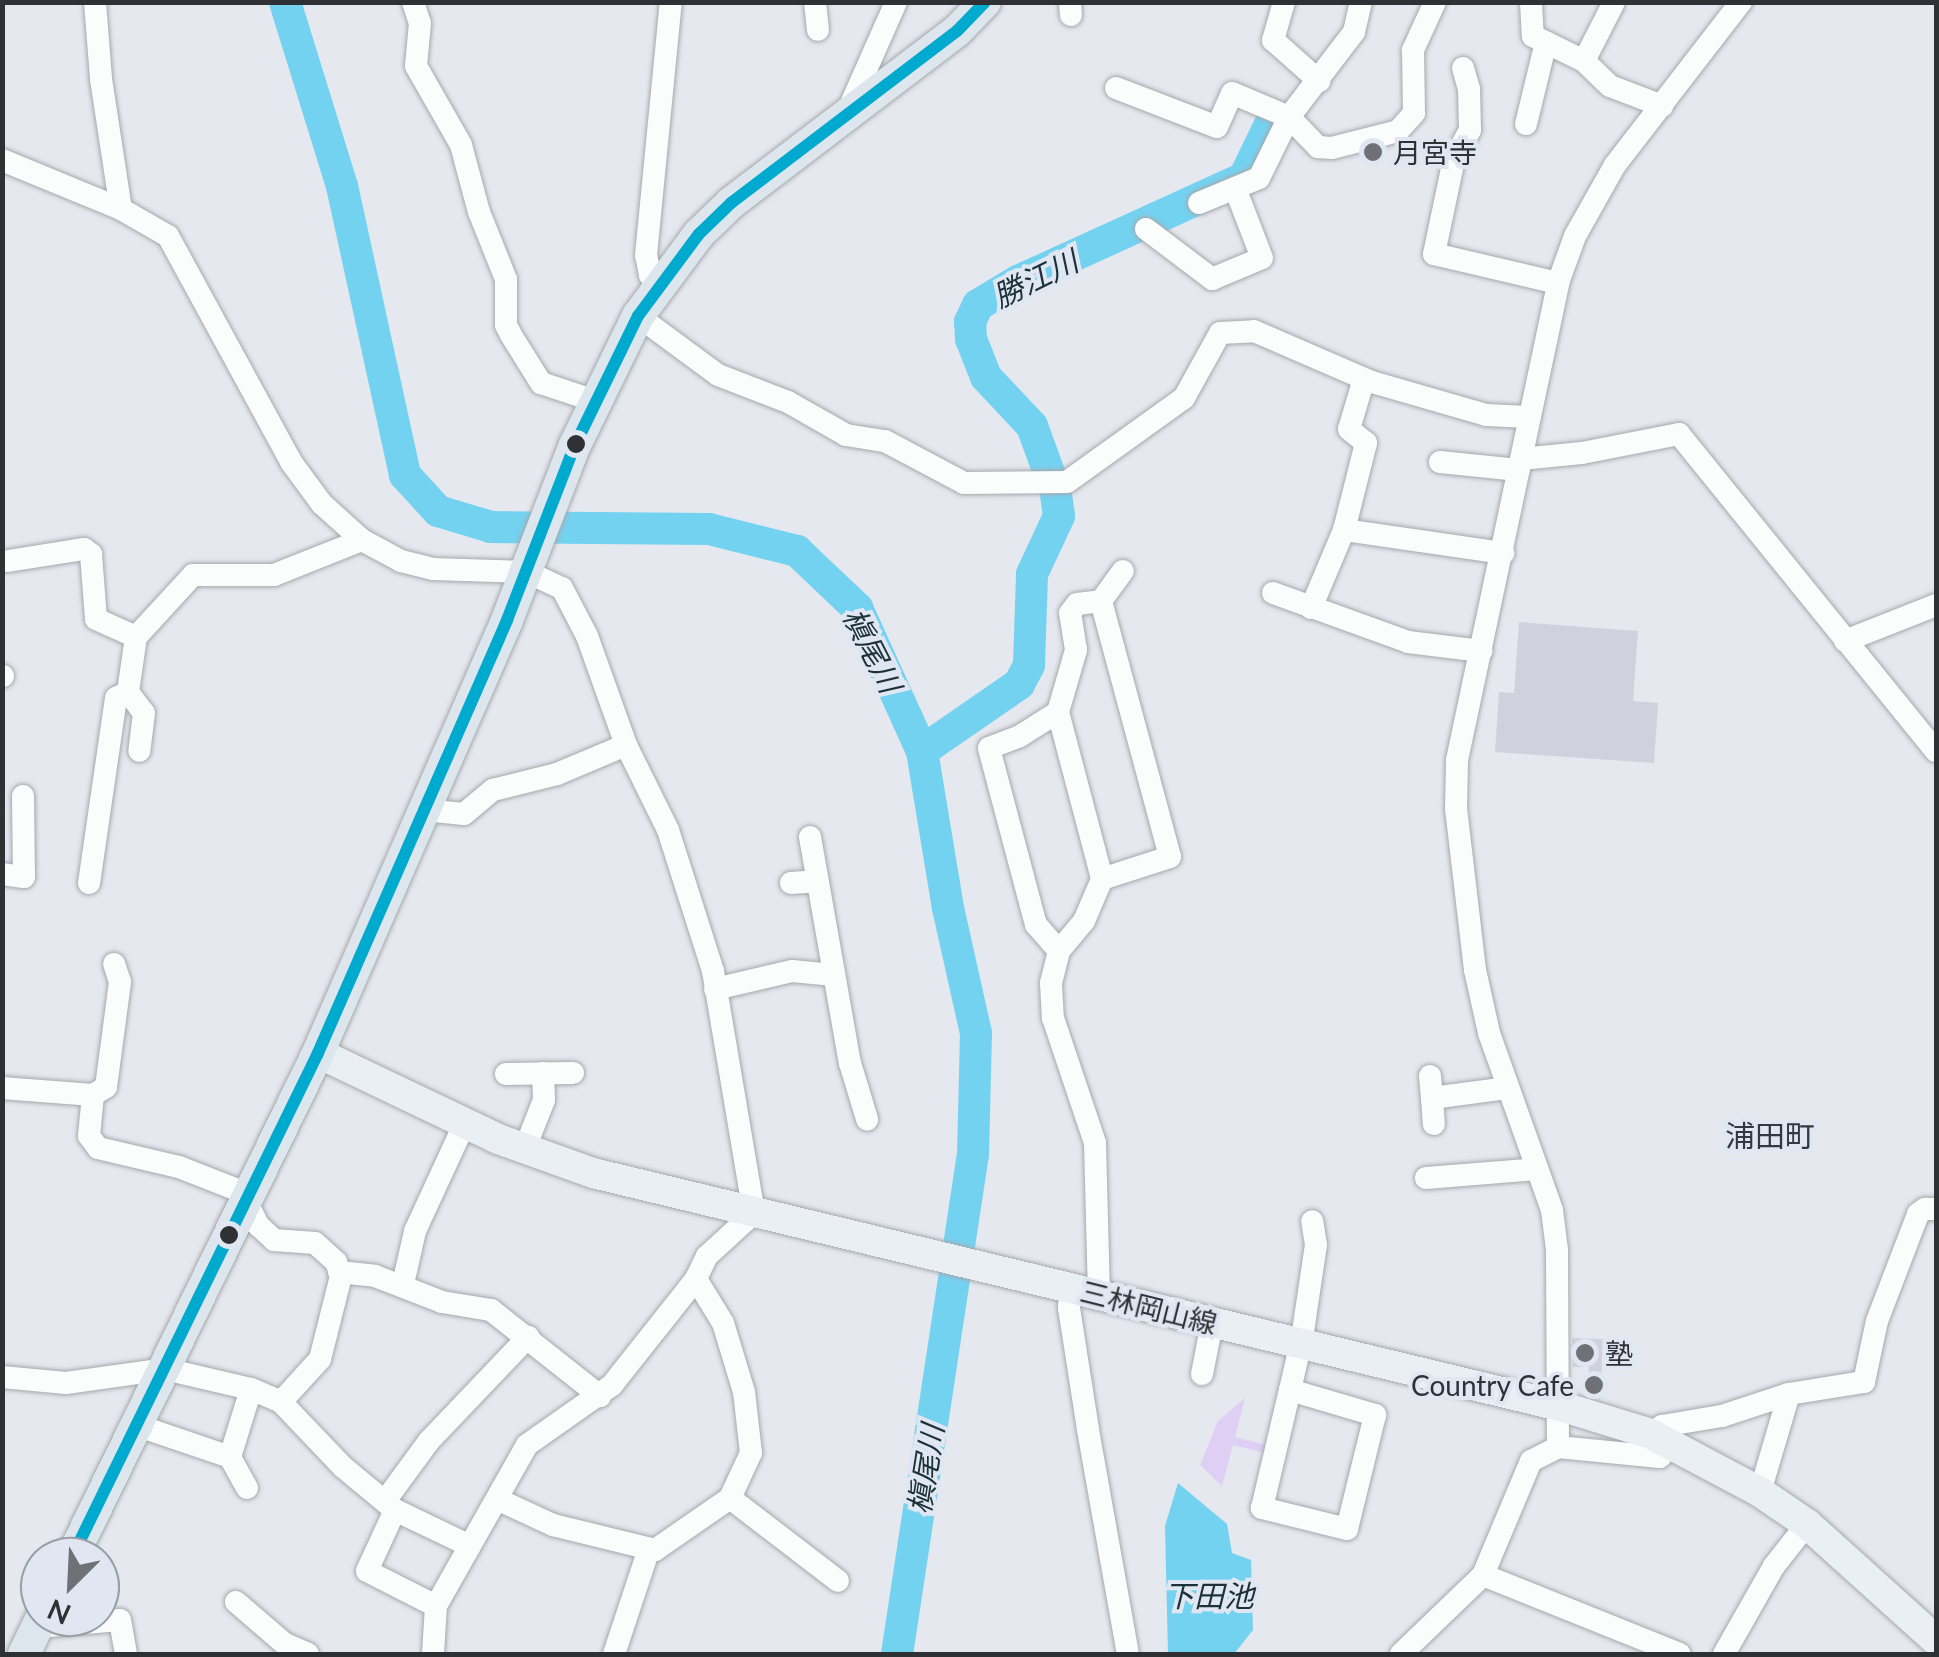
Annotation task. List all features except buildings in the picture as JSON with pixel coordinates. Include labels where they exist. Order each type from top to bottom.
[{"type":"highway","points":[[82,1537],[318,1054],[530,562],[595,401],[638,316],[658,284],[731,202],[957,31],[985,2]]},
{"type":"main road","name":"三林岡山線","points":[[318,1054],[465,1123],[592,1173],[1560,1406],[1661,1439],[1760,1492],[1807,1524],[1931,1626]]},
{"type":"street","points":[[95,2],[101,80],[121,210]]},
{"type":"street","points":[[413,2],[420,23],[416,66],[461,144],[479,212],[506,278],[506,324],[510,335],[541,383],[595,401]]},
{"type":"street","points":[[658,284],[650,275],[646,255],[670,2]]},
{"type":"street","points":[[815,2],[818,30]]},
{"type":"street","points":[[846,115],[896,2]]},
{"type":"street","points":[[1284,2],[1273,40],[1318,81]]},
{"type":"street","points":[[1200,203],[1259,178],[1290,117],[1354,32],[1361,2]]},
{"type":"street","points":[[1116,88],[1217,127],[1232,92],[1290,117],[1318,147],[1332,148],[1398,131],[1409,124],[1414,113],[1413,50],[1435,2]]},
{"type":"street","points":[[1531,2],[1533,36],[1584,61],[1610,86],[1662,106]]},
{"type":"street","points":[[1584,61],[1614,2]]},
{"type":"street","points":[[1558,1447],[1557,1250],[1552,1210],[1488,1032],[1475,970],[1456,809],[1457,760],[1558,283],[1597,194],[1741,2]]},
{"type":"street","points":[[1526,124],[1546,42]]},
{"type":"street","points":[[1462,68],[1469,89],[1470,130],[1454,159],[1434,254],[1558,283]]},
{"type":"street","points":[[2,160],[121,210],[168,236],[291,462],[322,504],[362,540],[401,561],[434,569],[530,562],[562,588],[587,636],[626,745],[668,830],[715,989],[754,1213],[706,1256],[696,1280],[600,1396],[527,1446],[436,1606],[433,1654]]},
{"type":"street","points":[[1146,229],[1212,279],[1262,258],[1235,188]]},
{"type":"street","points":[[638,316],[718,375],[788,402],[846,435],[885,441],[964,483],[1067,482],[1184,398],[1220,332],[1254,330],[1364,379],[1486,416],[1530,417]]},
{"type":"street","points":[[1311,608],[1344,530],[1366,443],[1349,429],[1364,379]]},
{"type":"street","points":[[1440,462],[1520,465],[1679,434],[1936,752]]},
{"type":"street","points":[[1344,530],[1502,553]]},
{"type":"street","points":[[139,750],[144,714],[128,692],[136,638],[193,575],[274,574],[362,540]]},
{"type":"street","points":[[8,561],[84,549],[91,554],[96,619],[136,638]]},
{"type":"street","points":[[1124,570],[1102,601],[1077,604],[1070,613],[1076,650],[1058,712],[1102,880],[1084,921],[1059,951],[1051,983],[1054,1018],[1095,1143],[1085,1292],[1069,1308],[1128,1654]]},
{"type":"street","points":[[1272,593],[1408,642],[1481,651]]},
{"type":"street","points":[[1102,601],[1170,857],[1102,880]]},
{"type":"street","points":[[1845,641],[1936,604]]},
{"type":"street","points":[[89,883],[116,698],[128,692]]},
{"type":"street","points":[[1058,712],[1020,736],[990,748],[1036,925],[1059,951]]},
{"type":"street","points":[[424,810],[464,814],[493,790],[558,774],[626,745]]},
{"type":"street","points":[[2,874],[24,877],[23,796]]},
{"type":"street","points":[[810,837],[834,975],[852,1024],[868,1106]]},
{"type":"street","points":[[791,882],[818,882]]},
{"type":"street","points":[[2,1088],[93,1094],[106,1086],[120,982],[114,964]]},
{"type":"street","points":[[715,989],[792,972],[834,975]]},
{"type":"street","points":[[506,1074],[573,1072]]},
{"type":"street","points":[[525,1148],[544,1100],[544,1073]]},
{"type":"street","points":[[1434,1124],[1431,1087],[1508,1088]]},
{"type":"street","points":[[93,1094],[89,1136],[98,1148],[178,1167],[248,1198],[259,1226],[274,1240],[314,1243],[326,1250],[339,1272],[340,1290],[320,1359],[281,1402]]},
{"type":"street","points":[[403,1284],[416,1231],[465,1123]]},
{"type":"street","points":[[1426,1178],[1538,1169]]},
{"type":"street","points":[[1401,1654],[1483,1575],[1531,1461],[1558,1447],[1660,1457],[1662,1426],[1722,1416],[1789,1394],[1864,1382],[1877,1320],[1918,1214],[1936,1210]]},
{"type":"street","points":[[1290,1390],[1375,1415],[1347,1529],[1262,1508],[1290,1390],[1301,1345],[1319,1232]]},
{"type":"street","points":[[339,1272],[403,1284],[442,1302],[491,1310],[600,1396]]},
{"type":"street","points":[[499,1500],[553,1525],[656,1550],[730,1498],[751,1452],[744,1392],[722,1323],[696,1280]]},
{"type":"street","points":[[1202,1374],[1212,1323]]},
{"type":"street","points":[[436,1606],[367,1571],[390,1506],[429,1441],[528,1337]]},
{"type":"street","points":[[2,1377],[66,1383],[165,1369],[250,1389],[281,1402],[390,1506],[470,1546]]},
{"type":"street","points":[[246,1488],[230,1457],[250,1389]]},
{"type":"street","points":[[1760,1492],[1789,1394]]},
{"type":"street","points":[[136,1425],[230,1457]]},
{"type":"street","points":[[730,1498],[838,1581]]},
{"type":"street","points":[[1724,1654],[1774,1566],[1807,1524]]},
{"type":"street","points":[[614,1654],[649,1549]]},
{"type":"street","points":[[1483,1575],[1680,1654]]},
{"type":"street","points":[[236,1602],[285,1644],[308,1654]]},
{"type":"street","points":[[120,1620],[126,1654]]},
{"type":"shaded area","points":[[1245,1398],[1235,1437],[1270,1446],[1268,1454],[1233,1445],[1222,1486],[1200,1465],[1218,1421]]},
{"type":"water","name":"下田池","points":[[1178,1483],[1227,1524],[1232,1553],[1251,1560],[1253,1630],[1234,1654],[1168,1654],[1165,1526]]},
{"type":"waterway","name":"槇尾川","points":[[285,2],[342,186],[405,475],[438,511],[491,527],[709,529],[797,551],[857,608],[922,751],[948,908],[976,1033],[973,1154],[897,1654]]},
{"type":"waterway","name":"勝江川","points":[[922,751],[1019,684],[1029,665],[1032,574],[1059,516],[1055,489],[1032,426],[986,377],[971,339],[970,322],[978,305],[1018,281],[1244,178],[1272,120]]},
{"type":"transit line","points":[[82,1537],[318,1053],[507,620],[575,445],[638,316],[699,234],[731,203],[957,31],[985,2]]},
{"type":"place","name":"月宮寺","points":[[1373,152]]},
{"type":"place","name":"塾","points":[[1585,1353]]},
{"type":"place","name":"Country Cafe","points":[[1594,1385]]},
{"type":"district","name":"浦田町","points":[[1770,1135]]}]
